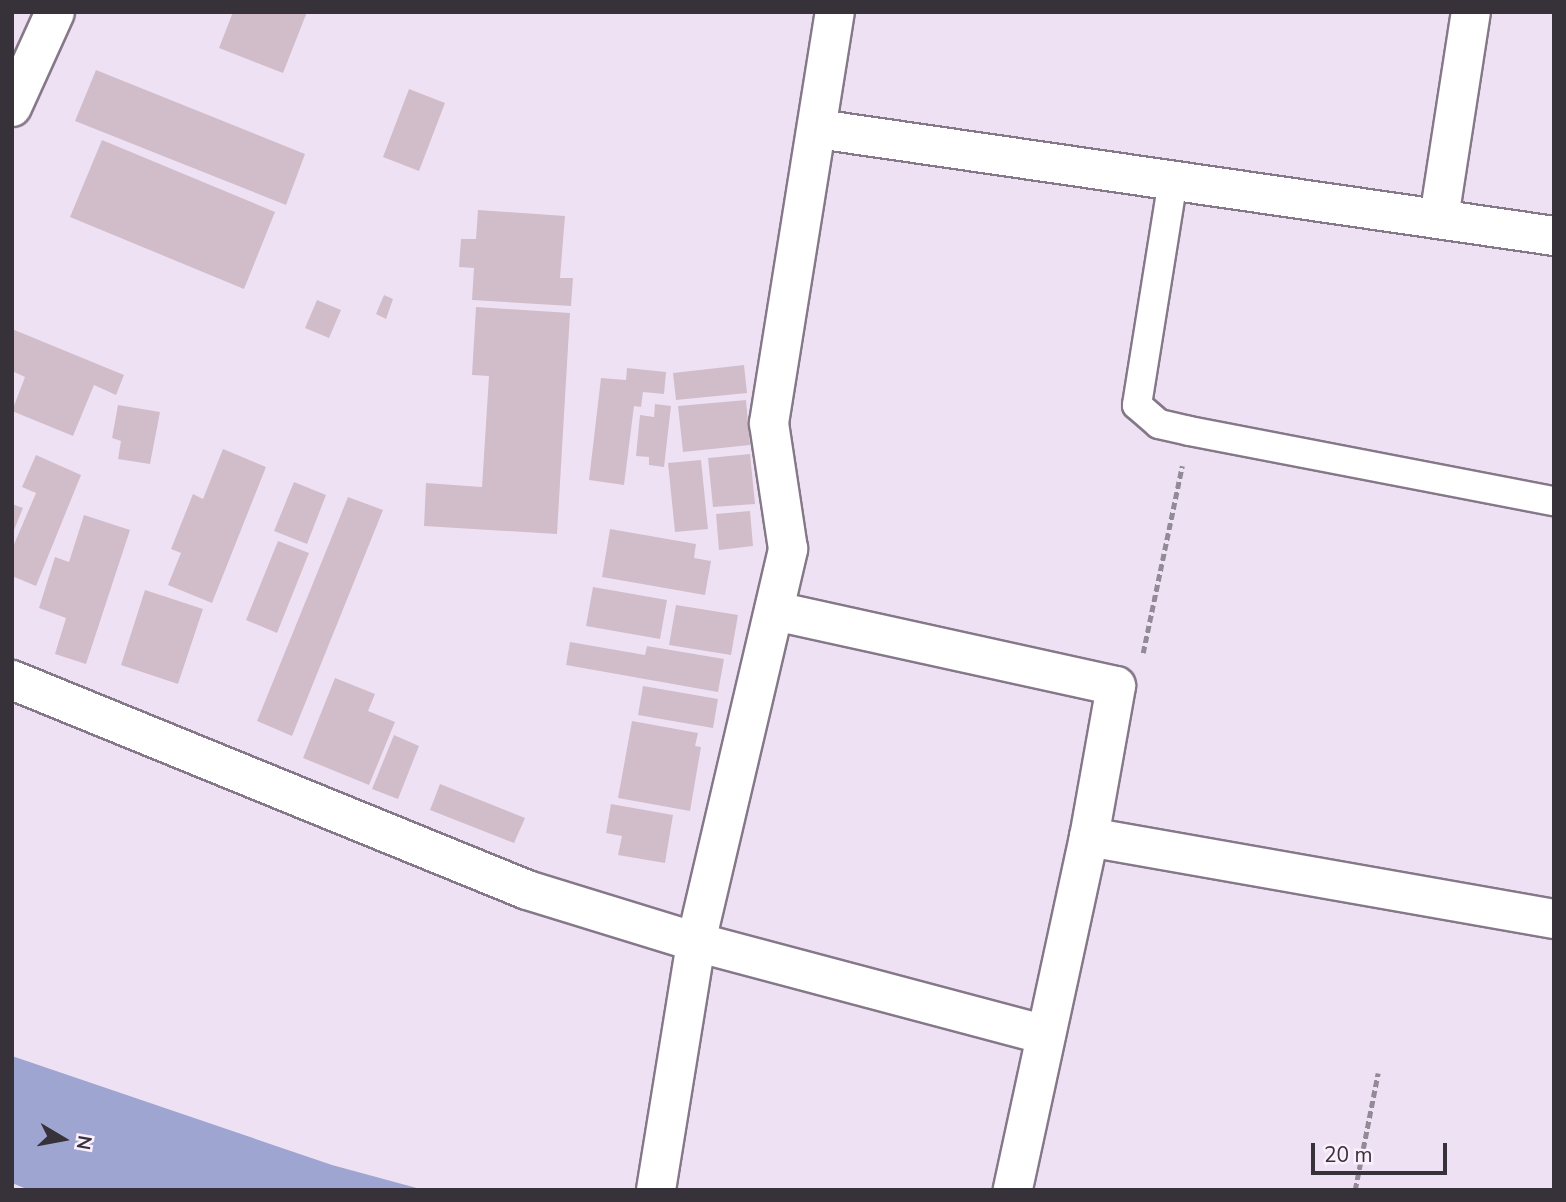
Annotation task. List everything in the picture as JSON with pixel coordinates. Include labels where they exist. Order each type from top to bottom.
[{"type":"street","points":[[12,107],[54,12]]},
{"type":"street","points":[[656,1190],[696,942],[788,549],[769,423],[835,12]]},
{"type":"street","points":[[1439,218],[1471,12]]},
{"type":"street","points":[[818,129],[1554,236]]},
{"type":"street","points":[[775,611],[1116,687],[1089,837],[1013,1190]]},
{"type":"street","points":[[12,680],[527,890],[696,942],[1046,1035]]},
{"type":"street","points":[[1089,837],[1554,919]]},
{"type":"lane","points":[[1172,180],[1137,405],[1160,424],[1189,431],[1554,501]]},
{"type":"path","points":[[1116,687],[1139,669],[1189,431]]},
{"type":"path","points":[[1355,1190],[1378,1073]]},
{"type":"water","points":[[12,1056],[332,1165],[424,1190],[29,1190],[12,1183]]},
{"type":"building","points":[[233,12],[307,12],[283,73],[219,48]]},
{"type":"building","points":[[96,70],[305,154],[286,205],[75,121]]},
{"type":"building","points":[[409,89],[445,103],[419,171],[383,157]]},
{"type":"building","points":[[102,140],[275,212],[244,289],[70,217]]},
{"type":"building","points":[[478,210],[565,216],[560,278],[573,278],[571,306],[472,300],[474,268],[459,267],[461,239],[476,239]]},
{"type":"building","points":[[384,295],[393,299],[386,319],[376,314]]},
{"type":"building","points":[[317,300],[341,310],[329,338],[305,328]]},
{"type":"building","points":[[476,307],[570,313],[557,534],[424,526],[426,483],[482,487],[489,376],[472,375]]},
{"type":"building","points":[[12,329],[124,375],[116,395],[94,385],[73,436],[12,411],[25,377],[12,371]]},
{"type":"building","points":[[744,365],[747,393],[676,400],[673,373]]},
{"type":"building","points":[[627,368],[666,372],[664,394],[643,392],[641,407],[634,406],[624,485],[589,480],[601,378],[626,380]]},
{"type":"building","points":[[746,400],[750,445],[683,452],[678,406]]},
{"type":"building","points":[[655,404],[671,406],[664,467],[649,465],[649,457],[636,456],[640,415],[654,417]]},
{"type":"building","points":[[118,405],[160,412],[150,464],[118,459],[121,441],[112,438]]},
{"type":"building","points":[[223,449],[266,467],[212,603],[168,585],[181,553],[171,549],[193,494],[203,499]]},
{"type":"building","points":[[750,454],[755,504],[713,507],[708,458]]},
{"type":"building","points":[[36,455],[81,475],[36,586],[12,576],[12,549],[36,493],[22,487]]},
{"type":"building","points":[[701,460],[708,529],[675,532],[668,463]]},
{"type":"building","points":[[294,482],[326,495],[307,544],[274,531]]},
{"type":"building","points":[[348,497],[383,510],[292,736],[257,721]]},
{"type":"building","points":[[12,504],[23,508],[12,535]]},
{"type":"building","points":[[750,511],[753,546],[719,550],[716,514]]},
{"type":"building","points":[[84,515],[130,530],[86,664],[55,654],[66,618],[39,608],[55,557],[69,562]]},
{"type":"building","points":[[610,529],[696,544],[694,558],[711,561],[705,595],[602,577]]},
{"type":"building","points":[[278,541],[309,553],[277,633],[246,620]]},
{"type":"building","points":[[593,587],[667,600],[660,639],[586,626]]},
{"type":"building","points":[[145,590],[203,609],[178,684],[121,665]]},
{"type":"building","points":[[676,605],[738,615],[731,655],[669,645]]},
{"type":"building","points":[[570,642],[645,655],[647,646],[724,659],[718,692],[566,665]]},
{"type":"building","points":[[335,678],[375,694],[368,711],[395,722],[369,785],[303,758]]},
{"type":"building","points":[[643,686],[718,699],[713,728],[638,715]]},
{"type":"building","points":[[632,721],[698,733],[695,746],[701,747],[690,811],[618,798]]},
{"type":"building","points":[[394,735],[419,746],[398,799],[372,789]]},
{"type":"building","points":[[440,784],[525,818],[514,843],[430,810]]},
{"type":"building","points":[[611,804],[673,815],[665,863],[618,855],[622,836],[606,833]]}]
